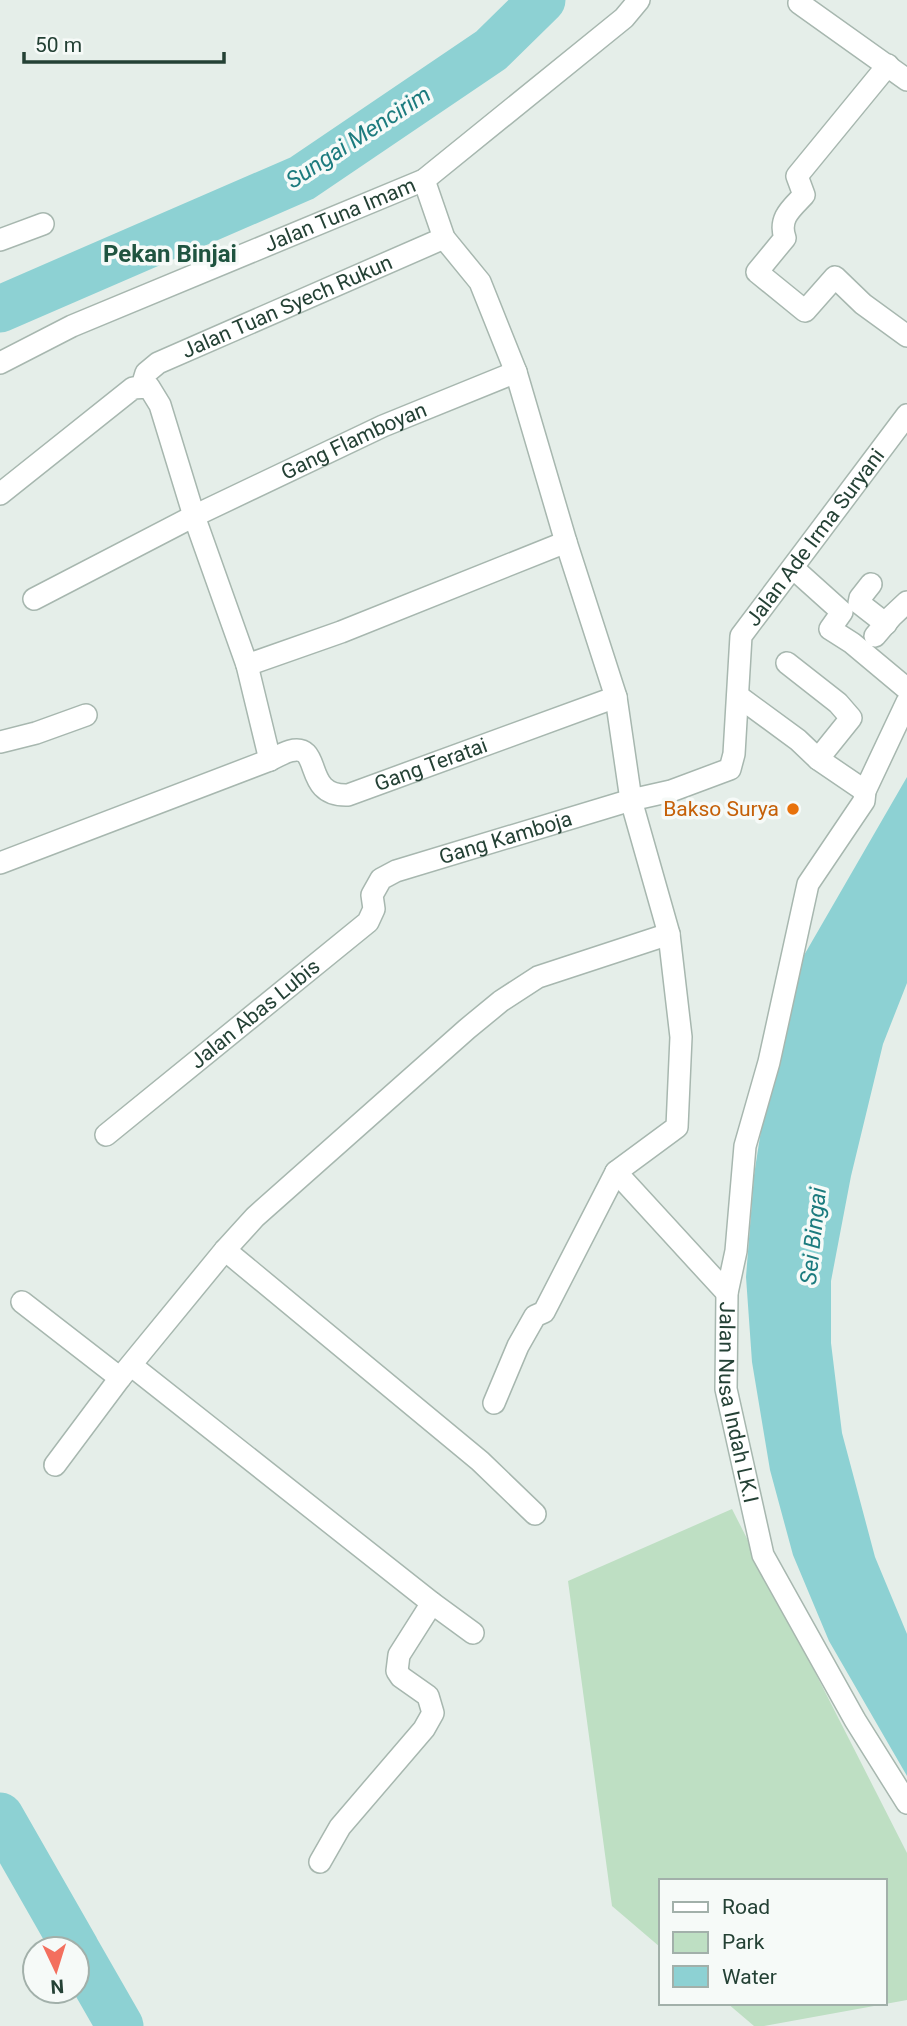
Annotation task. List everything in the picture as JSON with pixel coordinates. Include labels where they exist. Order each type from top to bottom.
[{"type":"street","name":"Jalan Tuna Imam","points":[[0,363],[72,326],[424,180],[624,18],[639,0]]},
{"type":"street","points":[[800,0],[799,3],[907,80]]},
{"type":"street","points":[[888,65],[797,176],[804,195],[784,216],[782,229],[785,238],[757,272],[805,311],[835,277],[863,304],[907,336]]},
{"type":"street","points":[[424,180],[444,238],[480,282],[516,372],[566,542],[616,697],[631,800],[669,934],[681,1037],[677,1127],[617,1171],[544,1312],[534,1316],[517,1346],[494,1403]]},
{"type":"street","points":[[0,240],[43,224]]},
{"type":"street","name":"Jalan Tuan Syech Rukun","points":[[0,494],[132,388],[142,386],[146,373],[158,363],[444,238]]},
{"type":"street","name":"Gang Flamboyan","points":[[34,599],[194,516],[383,426],[516,372]]},
{"type":"street","points":[[0,863],[270,760],[247,665],[194,516],[160,405],[149,387],[142,386]]},
{"type":"street","name":"Jalan Ade Irma Suryani","points":[[631,800],[671,790],[730,769],[734,754],[741,636],[907,415]]},
{"type":"street","points":[[247,665],[341,632],[566,542]]},
{"type":"street","points":[[793,568],[881,630],[907,602]]},
{"type":"street","points":[[871,584],[830,629],[852,643],[907,689]]},
{"type":"street","points":[[787,663],[860,723],[818,759]]},
{"type":"street","points":[[738,696],[818,759],[865,791]]},
{"type":"street","name":"Gang Teratai","points":[[270,760],[289,751],[304,752],[310,757],[317,781],[326,790],[334,796],[348,795],[616,697]]},
{"type":"street","name":"Jalan Nusa Indah LK.I","points":[[907,702],[865,791],[864,801],[808,884],[769,1062],[746,1146],[736,1251],[727,1293],[726,1389],[763,1555],[855,1720],[907,1803]]},
{"type":"street","points":[[0,742],[36,733],[86,715]]},
{"type":"street","name":"Gang Kamboja","points":[[381,879],[396,871],[631,800]]},
{"type":"street","name":"Jalan Abas Lubis","points":[[106,1135],[368,922],[374,909],[372,895],[381,879]]},
{"type":"street","points":[[55,1465],[126,1372],[255,1217],[467,1029],[501,1001],[538,977],[669,934]]},
{"type":"street","points":[[617,1171],[727,1293]]},
{"type":"street","points":[[225,1250],[480,1461],[535,1514]]},
{"type":"street","points":[[22,1302],[126,1372],[473,1633]]},
{"type":"street","points":[[320,1862],[340,1827],[424,1729],[433,1713],[428,1696],[401,1677],[397,1671],[400,1656],[432,1603]]},
{"type":"green space","points":[[732,1509],[907,1853],[907,2000],[886,2004],[886,1879],[659,1879],[659,1946],[612,1906],[568,1581]]},
{"type":"green space","points":[[729,2005],[880,2005],[764,2026],[754,2026]]},
{"type":"water","name":"Sei Bingai","points":[[907,777],[907,983],[883,1044],[851,1176],[831,1281],[831,1343],[842,1433],[875,1557],[907,1634],[907,1776],[829,1641],[793,1555],[770,1470],[752,1362],[746,1277],[754,1175],[770,1073],[803,957]]},
{"type":"waterway","name":"Sungai Mencirim","points":[[0,309],[302,178],[491,50],[542,0]]},
{"type":"waterway","name":"Sungai Mencirim","points":[[0,1816],[68,1935]]},
{"type":"waterway","name":"Sungai Mencirim","points":[[91,1975],[120,2026]]},
{"type":"place","name":"Bakso Surya","points":[[793,809]]},
{"type":"district","name":"Pekan Binjai","points":[[170,254]]}]
